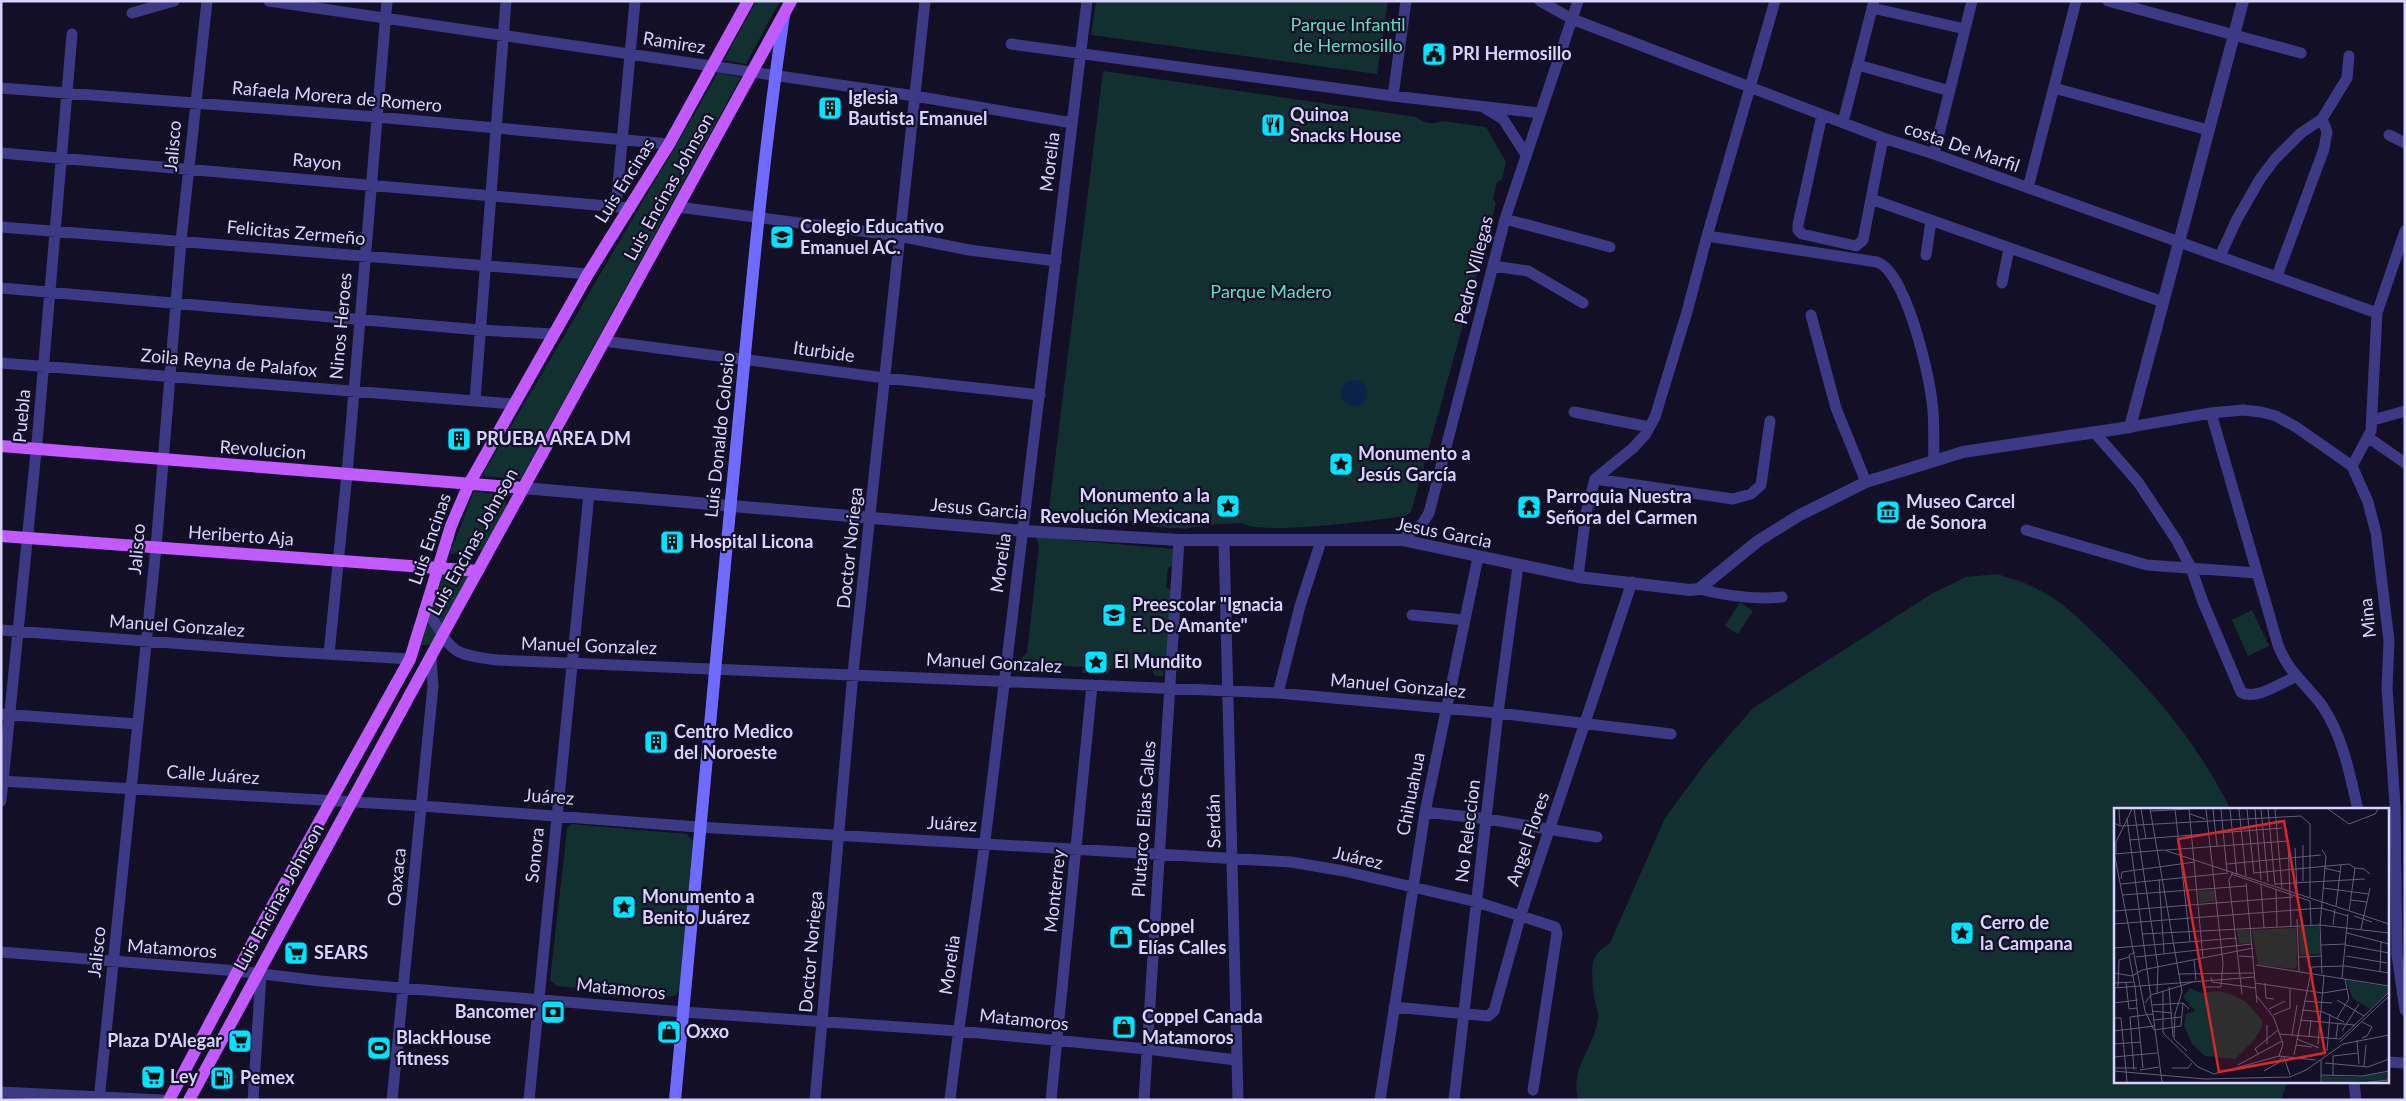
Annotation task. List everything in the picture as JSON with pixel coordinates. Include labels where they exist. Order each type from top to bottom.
[{"type":"main road","name":"Luis Encinas","points":[[169,1100],[330,801],[410,659],[451,526],[469,484],[588,274],[669,144],[748,1]]},
{"type":"main road","name":"Luis Encinas Johnson","points":[[189,1100],[350,802],[788,7]]},
{"type":"main road","name":"Luis Donaldo Colosio","points":[[675,1100],[698,827],[744,358],[775,75],[788,7]]},
{"type":"main road","name":"Revolucion","points":[[1,446],[523,488]]},
{"type":"main road","name":"Heriberto Aja","points":[[1,536],[478,571]]},
{"type":"street","points":[[132,13],[174,1]]},
{"type":"street","name":"Jalisco","points":[[99,1099],[156,548],[181,241],[206,1]]},
{"type":"street","name":"Ramirez","points":[[269,1],[915,96],[1072,123]]},
{"type":"street","name":"Ninos Heroes","points":[[329,654],[347,474],[387,1]]},
{"type":"street","points":[[475,400],[506,1]]},
{"type":"street","points":[[616,207],[635,1]]},
{"type":"street","name":"Doctor Noriega","points":[[815,1100],[853,673],[872,517],[899,236],[925,1]]},
{"type":"street","name":"Morelia","points":[[950,1100],[984,843],[1002,681],[1024,531],[1087,1]]},
{"type":"street","points":[[1393,96],[1406,1]]},
{"type":"street","name":"costa De Marfil","points":[[1540,1],[1572,19],[1822,115],[2377,313]]},
{"type":"street","name":"Pedro Villegas","points":[[1402,540],[1422,524],[1429,513],[1505,219],[1525,153],[1578,1]]},
{"type":"street","points":[[1578,577],[1586,513],[1595,479],[1633,448],[1655,417],[1682,330],[1707,236],[1775,1]]},
{"type":"street","points":[[1934,154],[1972,1]]},
{"type":"street","points":[[2028,188],[2076,1]]},
{"type":"street","points":[[2108,1],[2301,53]]},
{"type":"street","points":[[1699,589],[1758,541],[1798,516],[1866,482],[1934,460],[1992,447],[2130,427],[2242,1]]},
{"type":"street","points":[[1843,122],[1873,5],[1965,29]]},
{"type":"street","name":"Puebla","points":[[1,801],[6,714],[18,632],[37,449],[72,34]]},
{"type":"street","points":[[1011,44],[1393,96],[1540,113]]},
{"type":"street","points":[[2220,256],[2248,198],[2265,172],[2301,133],[2322,119],[2347,78],[2350,56]]},
{"type":"street","points":[[1858,65],[1950,91]]},
{"type":"street","name":"Rafaela Morera de Romero","points":[[1,88],[377,117],[669,144]]},
{"type":"street","points":[[2054,88],[2208,130]]},
{"type":"street","points":[[1482,106],[1503,119],[1525,153]]},
{"type":"street","points":[[1822,115],[1802,202],[1798,230],[1802,234],[1856,246],[1863,240],[1884,138]]},
{"type":"street","points":[[2277,276],[2324,149],[2327,132],[2322,119]]},
{"type":"street","points":[[2389,135],[2405,142]]},
{"type":"street","name":"Rayon","points":[[1,154],[630,208]]},
{"type":"street","points":[[1871,199],[2163,302]]},
{"type":"street","points":[[678,207],[899,236],[970,250],[1056,261]]},
{"type":"street","points":[[1505,219],[1610,247]]},
{"type":"street","points":[[1926,255],[1931,221]]},
{"type":"street","name":"Felicitas Zermeño","points":[[1,227],[588,274]]},
{"type":"street","points":[[2352,466],[2370,438],[2373,420],[2377,313],[2405,231]]},
{"type":"street","points":[[1707,236],[1877,262],[1889,269],[1909,310],[1922,353],[1932,402],[1934,460]]},
{"type":"street","points":[[2002,283],[2009,248]]},
{"type":"street","points":[[1493,266],[1528,271],[1583,303]]},
{"type":"street","points":[[1,288],[480,330],[553,334]]},
{"type":"street","points":[[1811,315],[1836,408],[1866,482]]},
{"type":"street","name":"Iturbide","points":[[604,341],[885,378],[1040,395]]},
{"type":"street","name":"Zoila Reyna de Palafox","points":[[1,363],[513,404]]},
{"type":"street","name":"Mina","points":[[2130,427],[2211,413],[2244,410],[2276,416],[2324,445],[2352,466],[2368,502],[2376,533],[2388,641],[2387,688],[2400,803],[2392,954],[2405,1010]]},
{"type":"street","points":[[2373,420],[2405,411]]},
{"type":"street","points":[[1574,412],[1648,427]]},
{"type":"street","points":[[2211,413],[2278,645],[2284,661],[2295,677],[2313,695],[2332,724],[2346,764],[2357,808]]},
{"type":"street","points":[[1595,479],[1733,499],[1751,494],[1762,485],[1770,421]]},
{"type":"street","points":[[2094,433],[2138,482],[2177,541],[2191,568],[2202,602],[2241,692],[2248,695],[2256,694],[2295,677]]},
{"type":"street","points":[[2370,438],[2405,463]]},
{"type":"street","name":"Jesus Garcia","points":[[523,488],[1024,531],[1179,540],[1402,540],[1518,566],[1578,577],[1690,590],[1699,589]]},
{"type":"street","name":"Sonora","points":[[529,1100],[589,494]]},
{"type":"street","points":[[2026,530],[2147,565],[2257,573]]},
{"type":"street","name":"Plutarco Elias Calles","points":[[1144,1100],[1179,540]]},
{"type":"street","name":"Serdán","points":[[1224,541],[1238,1100]]},
{"type":"street","points":[[1278,693],[1300,606],[1321,541]]},
{"type":"street","name":"Chihuahua","points":[[1380,1100],[1425,812],[1478,557]]},
{"type":"street","name":"No Releccion","points":[[1454,1100],[1498,713],[1518,566]]},
{"type":"street","name":"Angel Flores","points":[[1394,1007],[1488,1016],[1494,1011],[1521,914],[1548,830],[1632,582]]},
{"type":"street","points":[[1699,589],[1726,596],[1750,598],[1782,597]]},
{"type":"street","name":"Manuel Gonzalez","points":[[426,609],[454,651],[464,655],[498,660],[853,673],[1278,693],[1498,713],[1671,734]]},
{"type":"street","points":[[1412,614],[1465,620]]},
{"type":"street","name":"Manuel Gonzalez","points":[[1,630],[410,659]]},
{"type":"street","name":"Oaxaca","points":[[392,1100],[433,686],[431,658]]},
{"type":"street","name":"Monterrey","points":[[1051,1100],[1092,685]]},
{"type":"street","points":[[6,714],[137,724]]},
{"type":"street","name":"Calle Juárez","points":[[2,781],[422,806]]},
{"type":"street","name":"Juárez","points":[[422,806],[698,827],[984,843],[1076,851],[1290,862],[1344,872],[1477,902],[1548,923],[1557,929],[1533,1090]]},
{"type":"street","points":[[1425,812],[1487,819],[1597,837]]},
{"type":"street","name":"Matamoros","points":[[1,952],[238,971],[403,988],[683,1012],[958,1031],[1147,1049],[1236,1060]]},
{"type":"street","points":[[253,1100],[259,973]]},
{"type":"street","points":[[2388,1062],[2405,1063]]},
{"type":"street","points":[[2354,1084],[2356,1100]]},
{"type":"street","points":[[1,1092],[99,1099],[161,1100]]},
{"type":"green space","points":[[756,1],[780,1],[746,64],[724,60]]},
{"type":"green space","name":"Parque Infantil de Hermosillo","points":[[1096,1],[1388,1],[1377,74],[1091,35]]},
{"type":"green space","name":"Parque Madero","points":[[1103,71],[1416,117],[1428,123],[1442,121],[1486,127],[1506,162],[1502,180],[1497,182],[1493,199],[1496,203],[1487,238],[1411,512],[1405,516],[1371,521],[1294,528],[1253,527],[1242,523],[1205,525],[1186,529],[1156,527],[1140,521],[1106,520],[1083,523],[1052,521],[1045,516],[1049,508]]},
{"type":"green space","points":[[718,73],[741,77],[521,479],[482,476]]},
{"type":"green space","points":[[474,491],[503,496],[507,506],[485,549],[450,554]]},
{"type":"green space","points":[[1036,537],[1174,549],[1174,565],[1168,568],[1166,587],[1173,591],[1163,676],[1155,676],[1152,670],[1112,668],[1108,674],[1082,673],[1084,667],[1035,665],[1028,669],[1015,669],[1018,662],[1027,653],[1039,546]]},
{"type":"green space","points":[[469,573],[433,645],[421,645],[443,574]]},
{"type":"green space","name":"Cerro de la Campana","points":[[1997,574],[2024,583],[2043,592],[2078,618],[2121,660],[2174,720],[2204,763],[2230,808],[2114,808],[2114,1084],[2286,1084],[2281,1100],[1578,1100],[1577,1077],[1596,1030],[1598,1019],[1592,979],[1594,959],[1610,943],[1665,818],[1707,761],[1753,708],[1933,593],[1966,577]]},
{"type":"green space","points":[[1740,602],[1753,611],[1738,634],[1725,626]]},
{"type":"green space","points":[[2252,610],[2269,646],[2248,656],[2232,620]]},
{"type":"green space","points":[[571,824],[687,834],[693,841],[680,989],[676,995],[668,997],[557,986],[550,980],[567,829]]},
{"type":"water","points":[[1354,380],[1363,384],[1367,393],[1363,402],[1354,406],[1345,402],[1341,393],[1345,384]]},
{"type":"place","name":"PRI Hermosillo","points":[[1434,54]]},
{"type":"place","name":"Iglesia Bautista Emanuel","points":[[830,108]]},
{"type":"place","name":"Quinoa Snacks House","points":[[1273,125]]},
{"type":"place","name":"Colegio Educativo Emanuel AC.","points":[[782,237]]},
{"type":"place","name":"PRUEBA AREA DM","points":[[459,439]]},
{"type":"place","name":"Monumento a Jesús García","points":[[1341,464]]},
{"type":"place","name":"Monumento a la Revolución Mexicana","points":[[1228,506]]},
{"type":"place","name":"Parroquia Nuestra Señora del Carmen","points":[[1529,507]]},
{"type":"place","name":"Museo Carcel de Sonora","points":[[1888,512]]},
{"type":"place","name":"Hospital Licona","points":[[672,542]]},
{"type":"place","name":"Preescolar \"Ignacia E. De Amante\"","points":[[1114,615]]},
{"type":"place","name":"El Mundito","points":[[1096,662]]},
{"type":"place","name":"Centro Medico del Noroeste","points":[[656,742]]},
{"type":"place","name":"Monumento a Benito Juárez","points":[[624,907]]},
{"type":"place","name":"Cerro de la Campana","points":[[1962,933]]},
{"type":"place","name":"Coppel Elías Calles","points":[[1121,937]]},
{"type":"place","name":"SEARS","points":[[296,953]]},
{"type":"place","name":"Bancomer","points":[[553,1012]]},
{"type":"place","name":"Coppel Canada Matamoros","points":[[1124,1027]]},
{"type":"place","name":"Oxxo","points":[[669,1032]]},
{"type":"place","name":"Plaza D'Alegar","points":[[240,1041]]},
{"type":"place","name":"BlackHouse fitness","points":[[379,1048]]},
{"type":"place","name":"Ley","points":[[153,1077]]},
{"type":"place","name":"Pemex","points":[[222,1078]]}]
